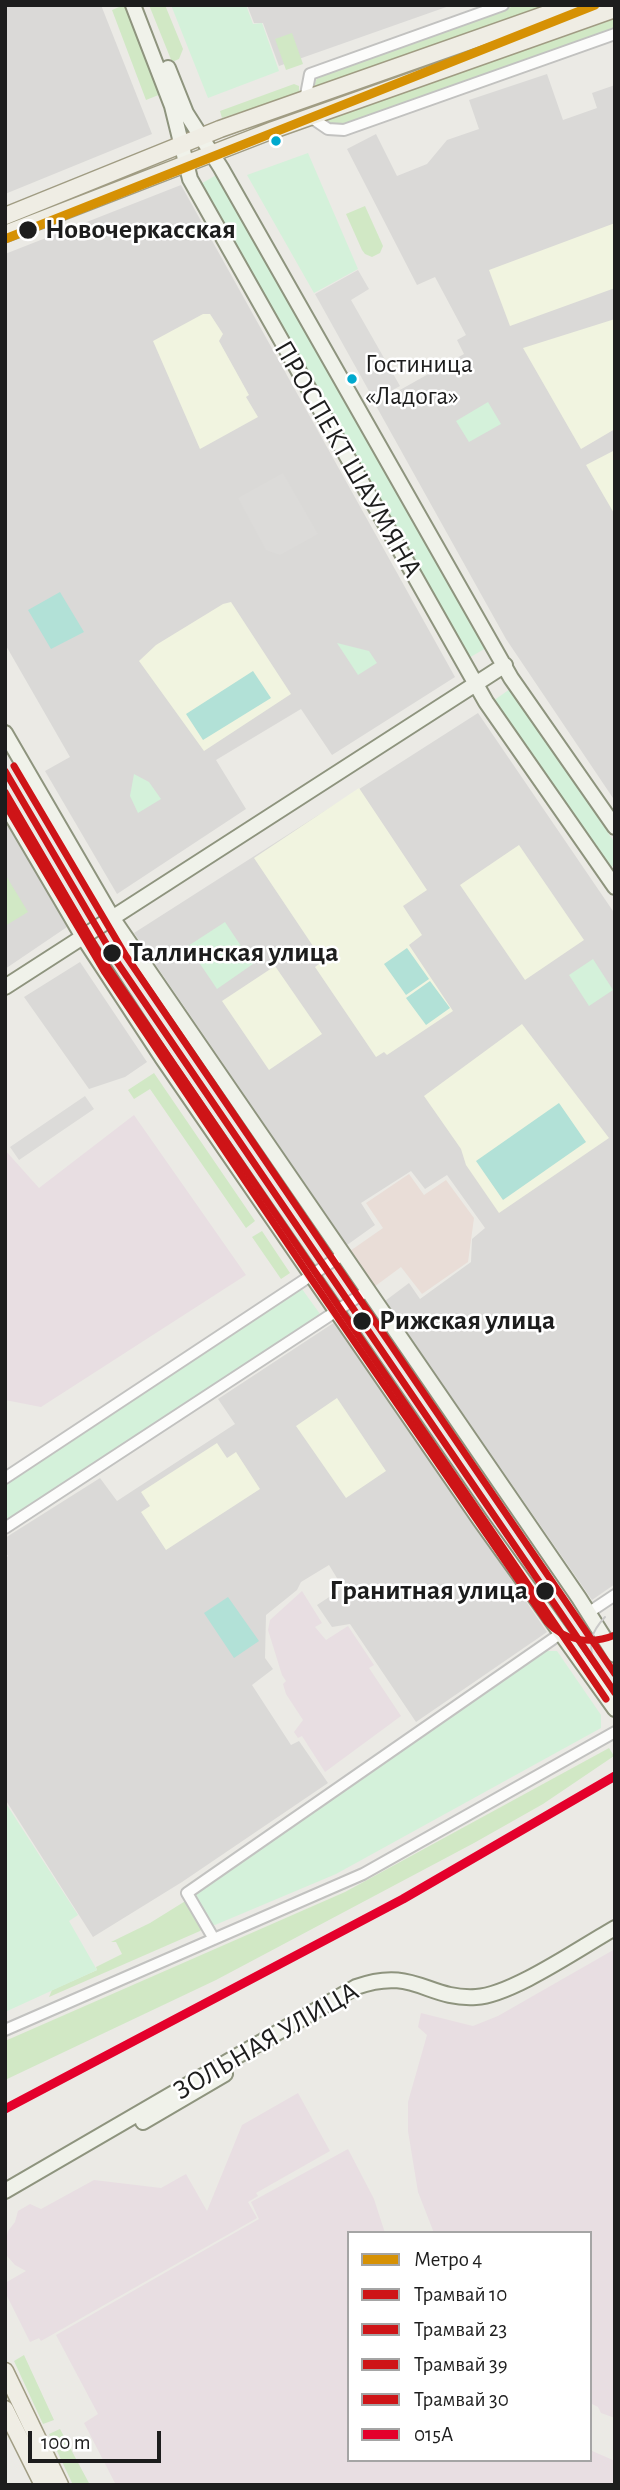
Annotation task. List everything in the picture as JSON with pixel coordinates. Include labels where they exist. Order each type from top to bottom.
[{"type":"main road","points":[[5,234],[212,153],[307,108],[572,5]]},
{"type":"main road","points":[[5,216],[200,137],[307,108],[615,9]]},
{"type":"main road","points":[[5,2371],[60,2485]]},
{"type":"main road","points":[[5,2409],[43,2485]]},
{"type":"street","name":"ПРОСПЕКТ ШАУМЯНА","points":[[133,5],[172,106],[190,179],[486,702],[615,887]]},
{"type":"street","name":"ПРОСПЕКТ ШАУМЯНА","points":[[142,5],[186,113],[212,153],[505,665],[615,827]]},
{"type":"street","points":[[503,5],[310,74],[307,108],[328,129],[344,130],[615,34]]},
{"type":"street","points":[[5,987],[505,665]]},
{"type":"street","points":[[5,733],[113,919],[615,1655]]},
{"type":"street","points":[[5,804],[83,937],[335,1312],[615,1709]]},
{"type":"street","points":[[5,1478],[342,1255]]},
{"type":"street","points":[[5,1528],[367,1291]]},
{"type":"street","points":[[588,1613],[615,1595]]},
{"type":"street","points":[[214,1939],[187,1893],[560,1634]]},
{"type":"street","points":[[5,2030],[363,1874],[615,1732]]},
{"type":"street","name":"ЗОЛЬНАЯ УЛИЦА","points":[[5,2191],[356,1987],[395,1979],[461,1997],[488,1996],[512,1986],[615,1928]]},
{"type":"street","name":"ЗОЛЬНАЯ УЛИЦА","points":[[5,2201],[362,1995],[395,1989],[460,2006],[491,2005],[517,1994],[615,1938]]},
{"type":"shaded area","points":[[5,5],[101,5],[152,134],[5,194]]},
{"type":"shaded area","points":[[171,5],[246,5],[253,24],[262,23],[279,71],[208,98]]},
{"type":"shaded area","points":[[247,5],[452,5],[279,66],[263,23],[254,23]]},
{"type":"shaded area","points":[[547,74],[563,120],[597,108],[592,93],[615,85],[615,801],[506,639],[375,404],[464,354],[457,340],[466,335],[435,277],[417,285],[347,149],[376,134],[397,176],[427,164],[447,140],[479,129],[469,100]]},
{"type":"shaded area","points":[[308,153],[358,269],[314,293],[247,175]]},
{"type":"shaded area","points":[[218,174],[486,648],[467,659],[199,185]]},
{"type":"shaded area","points":[[181,185],[455,677],[332,755],[301,709],[216,760],[246,809],[117,894],[45,771],[70,757],[5,644],[5,254]]},
{"type":"shaded area","points":[[615,223],[615,288],[510,326],[489,270]]},
{"type":"shaded area","points":[[358,270],[369,289],[351,300],[400,386],[374,400],[315,294]]},
{"type":"shaded area","points":[[203,314],[210,314],[223,334],[219,341],[258,417],[200,449],[153,341]]},
{"type":"shaded area","points":[[615,319],[615,429],[581,449],[523,348]]},
{"type":"shaded area","points":[[488,402],[501,424],[469,442],[456,421]]},
{"type":"shaded area","points":[[615,450],[615,515],[586,465]]},
{"type":"shaded area","points":[[283,473],[318,534],[280,555],[266,550],[238,498]]},
{"type":"shaded area","points":[[60,592],[84,632],[51,649],[28,610]]},
{"type":"shaded area","points":[[231,602],[291,694],[204,751],[139,661],[156,645],[223,604]]},
{"type":"shaded area","points":[[337,643],[369,651],[377,663],[358,675]]},
{"type":"shaded area","points":[[253,671],[271,698],[203,740],[186,714]]},
{"type":"shaded area","points":[[510,689],[615,843],[615,864],[609,869],[493,701]]},
{"type":"shaded area","points":[[478,713],[615,914],[615,1584],[592,1600],[385,1301],[409,1283],[420,1299],[471,1262],[472,1239],[485,1228],[447,1175],[425,1189],[411,1171],[361,1203],[375,1225],[347,1245],[134,933]]},
{"type":"shaded area","points":[[134,774],[149,782],[161,799],[138,813],[130,796]]},
{"type":"shaded area","points":[[359,788],[427,890],[403,906],[422,935],[409,945],[453,1011],[387,1055],[384,1052],[376,1057],[315,967],[323,961],[254,858]]},
{"type":"shaded area","points":[[5,821],[67,927],[5,969]]},
{"type":"shaded area","points":[[519,845],[584,940],[525,980],[460,885]]},
{"type":"shaded area","points":[[225,922],[253,964],[217,989],[188,946]]},
{"type":"shaded area","points":[[407,948],[429,979],[406,995],[384,964]]},
{"type":"shaded area","points":[[593,959],[613,990],[589,1006],[569,975]]},
{"type":"shaded area","points":[[80,962],[147,1062],[125,1077],[89,1089],[24,997]]},
{"type":"shaded area","points":[[275,966],[322,1034],[269,1070],[222,1001]]},
{"type":"shaded area","points":[[430,981],[450,1008],[426,1025],[406,998]]},
{"type":"shaded area","points":[[522,1024],[609,1138],[499,1213],[466,1165],[461,1149],[424,1096]]},
{"type":"shaded area","points":[[85,1096],[94,1109],[19,1160],[10,1147]]},
{"type":"shaded area","points":[[559,1103],[586,1142],[503,1200],[476,1161]]},
{"type":"shaded area","points":[[134,1115],[246,1275],[41,1407],[5,1400],[5,1150],[39,1188]]},
{"type":"shaded area","points":[[409,1174],[424,1195],[446,1180],[474,1218],[468,1262],[422,1294],[401,1267],[374,1287],[350,1251],[383,1228],[366,1203]]},
{"type":"shaded area","points":[[302,1289],[320,1314],[5,1522],[5,1484]]},
{"type":"shaded area","points":[[335,1322],[547,1632],[416,1722],[350,1624],[332,1627],[317,1605],[343,1588],[329,1565],[301,1582],[297,1590],[266,1615],[265,1658],[273,1669],[252,1685],[291,1745],[299,1741],[328,1783],[182,1882],[93,1937],[5,1799],[5,1558],[8,1556],[5,1552],[5,1538],[100,1478],[117,1501],[235,1424],[218,1399]]},
{"type":"shaded area","points":[[337,1398],[386,1471],[346,1498],[296,1426]]},
{"type":"shaded area","points":[[217,1443],[227,1458],[236,1452],[260,1489],[166,1550],[141,1512],[150,1506],[141,1492]]},
{"type":"shaded area","points":[[302,1591],[322,1623],[315,1627],[326,1640],[348,1626],[374,1665],[369,1668],[401,1716],[325,1772],[302,1736],[298,1738],[294,1732],[303,1720],[286,1694],[283,1684],[286,1681],[268,1630],[270,1620]]},
{"type":"shaded area","points":[[228,1597],[259,1641],[234,1658],[204,1613]]},
{"type":"shaded area","points":[[546,1648],[548,1651],[557,1651],[601,1715],[601,1728],[336,1874],[215,1925],[210,1924],[193,1893]]},
{"type":"shaded area","points":[[5,1802],[78,1915],[69,1921],[97,1970],[5,2012]]},
{"type":"shaded area","points":[[615,1949],[615,2418],[601,2413],[598,2407],[592,2404],[592,2231],[433,2231],[418,2192],[408,2131],[408,2102],[427,2035],[418,2027],[421,2013],[473,2026],[498,2016]]},
{"type":"shaded area","points":[[298,2093],[330,2151],[256,2193],[258,2196],[248,2202],[257,2218],[41,2341],[39,2338],[30,2342],[5,2292],[5,2283],[26,2271],[15,2265],[7,2256],[5,2245],[8,2231],[15,2222],[18,2211],[30,2204],[41,2209],[94,2180],[161,2188],[186,2174],[207,2211],[242,2125]]},
{"type":"shaded area","points":[[348,2149],[374,2199],[384,2231],[347,2231],[347,2462],[592,2462],[592,2451],[615,2461],[615,2485],[116,2485],[84,2423],[98,2414],[56,2335],[259,2219],[251,2202]]},
{"type":"green space","points":[[124,5],[161,94],[146,100],[112,10]]},
{"type":"green space","points":[[149,5],[165,5],[183,49],[179,59],[172,62]]},
{"type":"green space","points":[[517,5],[549,5],[313,88],[317,78],[323,74]]},
{"type":"green space","points":[[615,19],[615,28],[340,126],[325,122],[327,119]]},
{"type":"green space","points":[[292,33],[303,64],[286,70],[275,39]]},
{"type":"green space","points":[[294,84],[299,86],[299,93],[222,118],[220,111]]},
{"type":"green space","points":[[365,206],[383,246],[380,253],[372,257],[362,250],[346,214]]},
{"type":"green space","points":[[5,874],[28,912],[5,926]]},
{"type":"green space","points":[[154,1073],[255,1221],[246,1228],[150,1089],[134,1099],[128,1090]]},
{"type":"green space","points":[[262,1231],[290,1273],[281,1279],[252,1237]]},
{"type":"green space","points":[[609,1748],[614,1756],[543,1804],[474,1843],[216,1980],[5,2080],[5,2041],[345,1892]]},
{"type":"green space","points":[[187,1900],[203,1928],[200,1931],[49,1997],[52,1990],[97,1970],[96,1967],[122,1954],[116,1942],[111,1942],[150,1923]]},
{"type":"green space","points":[[24,2355],[54,2420],[43,2424],[14,2361]]},
{"type":"green space","points":[[60,2429],[90,2485],[73,2485],[49,2434]]},
{"type":"tram line","name":"39","points":[[14,766],[126,956],[615,1674]]},
{"type":"tram line","name":"10","points":[[5,771],[117,962],[615,1693]]},
{"type":"tram line","name":"23","points":[[5,792],[108,968],[606,1699]]},
{"type":"tram line","name":"30","points":[[5,804],[104,971],[547,1622],[561,1633],[578,1639],[597,1640],[615,1635]]},
{"type":"tram line","points":[[594,1663],[592,1638],[605,1617]]},
{"type":"metro line","name":"4","points":[[5,239],[595,5]]},
{"type":"transit line","name":"015А","points":[[5,2109],[403,1899],[615,1776]]},
{"type":"place","name":"Новочеркасская","points":[[28,230]]},
{"type":"place","name":"Гостиница «Ладога»","points":[[352,379]]},
{"type":"place","name":"Таллинская улица","points":[[112,953]]},
{"type":"place","name":"Рижская улица","points":[[362,1321]]},
{"type":"place","name":"Гранитная улица","points":[[545,1591]]}]
